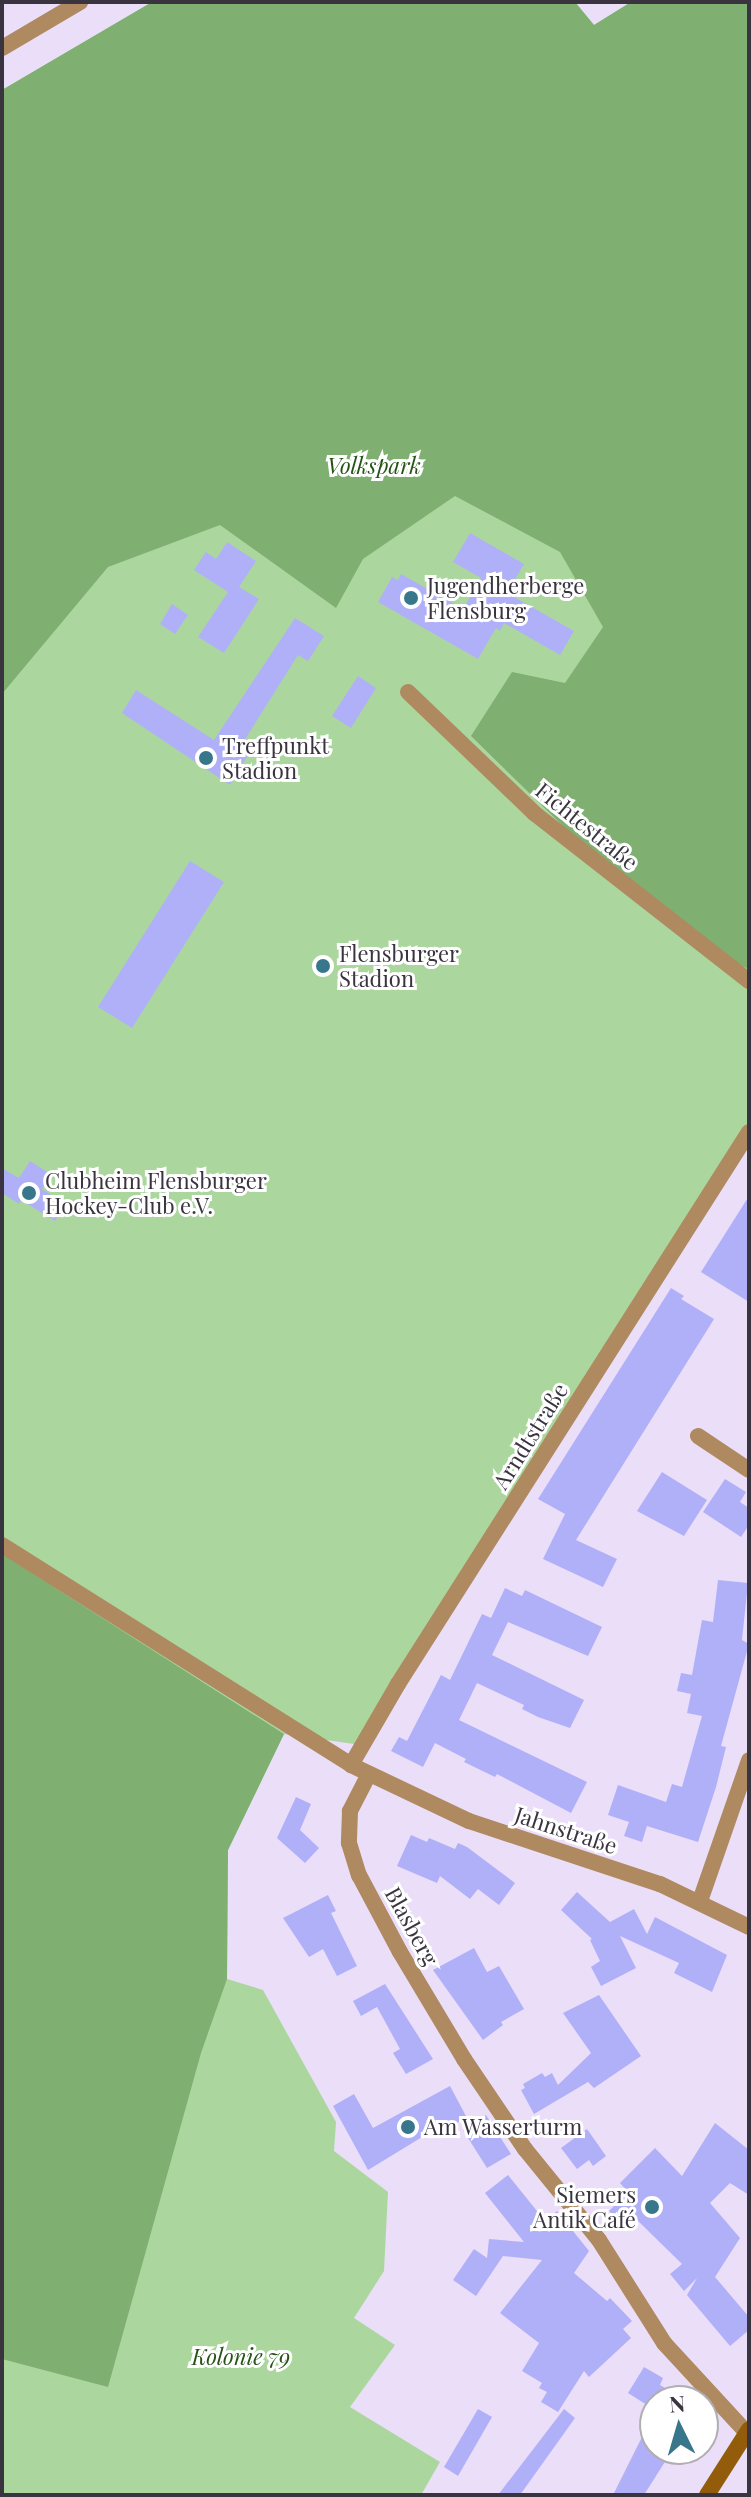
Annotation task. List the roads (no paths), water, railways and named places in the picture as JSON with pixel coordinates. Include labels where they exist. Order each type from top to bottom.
[{"type":"main road","points":[[707,2495],[748,2432]]},
{"type":"street","points":[[2,48],[80,2]]},
{"type":"street","name":"Fichtestraße","points":[[408,692],[534,813],[749,981]]},
{"type":"street","name":"Arndtstraße","points":[[351,1765],[406,1672],[749,1132]]},
{"type":"street","points":[[698,1436],[749,1470]]},
{"type":"street","points":[[2,1545],[369,1774]]},
{"type":"street","points":[[700,1901],[749,1760]]},
{"type":"street","name":"Jahnstraße","points":[[369,1774],[469,1821],[660,1884],[749,1927]]},
{"type":"street","name":"Blasberg","points":[[369,1774],[350,1811],[349,1843],[359,1875],[400,1952],[473,2072],[525,2149],[599,2240],[664,2343],[748,2432]]},
{"type":"place","name":"Jugendherberge Flensburg","points":[[411,598]]},
{"type":"place","name":"Treffpunkt Stadion","points":[[206,758]]},
{"type":"place","name":"Flensburger Stadion","points":[[323,966]]},
{"type":"place","name":"Clubheim Flensburger Hockey-Club e.V.","points":[[29,1193]]},
{"type":"place","name":"Am Wasserturm","points":[[408,2127]]},
{"type":"place","name":"Siemers Antik Café","points":[[652,2207]]},
{"type":"park label","name":"Volkspark","points":[[374,466]]},
{"type":"park label","name":"Kolonie 79","points":[[241,2357]]}]
